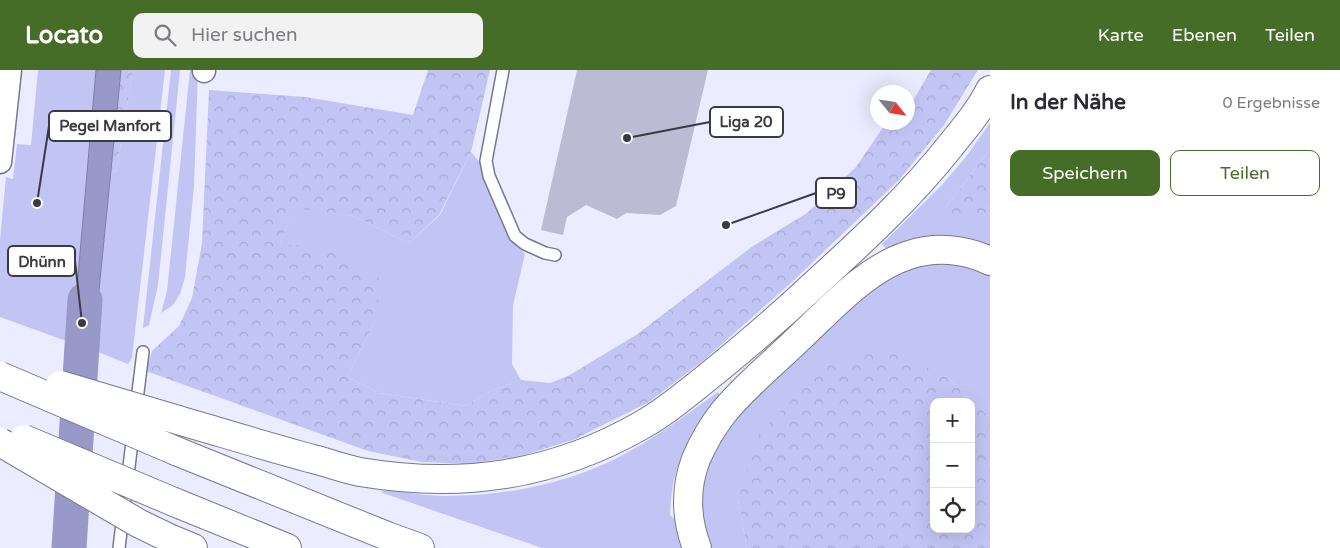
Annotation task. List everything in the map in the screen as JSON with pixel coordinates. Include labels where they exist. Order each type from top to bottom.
[{"type":"highway","points":[[0,367],[284,452],[360,472],[429,479],[469,479],[511,474],[560,462],[642,425],[705,379],[768,327],[852,250],[932,168],[963,130],[990,90]]},
{"type":"highway","points":[[697,548],[691,528],[688,507],[693,468],[708,435],[723,413],[741,393],[854,288],[880,268],[909,255],[932,250],[964,252],[990,261]]},
{"type":"highway","points":[[0,376],[378,533],[420,548]]},
{"type":"highway","points":[[0,429],[287,548]]},
{"type":"highway","points":[[0,442],[138,523],[185,545]]},
{"type":"street","points":[[0,162],[2,127],[10,70]]},
{"type":"lane","points":[[503,70],[486,161],[489,176],[515,236],[525,244],[545,254],[555,255]]},
{"type":"lane","points":[[119,548],[143,352]]},
{"type":"green space","points":[[38,70],[96,70],[77,288],[69,342],[0,317],[0,240],[6,177],[13,179],[17,144],[31,145]]},
{"type":"green space","points":[[121,70],[133,70],[116,172],[111,171]]},
{"type":"green space","points":[[133,70],[165,70],[132,358],[128,364],[93,350],[111,171],[116,172]]},
{"type":"green space","points":[[171,70],[180,70],[158,285],[149,325],[143,328]]},
{"type":"green space","points":[[190,70],[198,70],[194,186],[185,277],[180,294],[173,305],[161,313],[167,291]]},
{"type":"green space","points":[[428,70],[490,70],[471,152],[439,215],[409,243],[353,216],[293,208],[280,245],[329,246],[381,280],[375,321],[347,377],[379,393],[466,406],[491,391],[521,380],[550,383],[568,376],[636,335],[753,246],[807,213],[856,167],[881,130],[915,130],[915,97],[931,70],[978,70],[944,125],[899,180],[793,281],[704,360],[649,402],[573,440],[524,455],[469,464],[422,462],[368,451],[146,371],[152,351],[179,326],[192,298],[202,243],[209,90],[305,97],[413,115]]},
{"type":"green space","points":[[990,123],[990,149],[946,207],[984,216],[990,213],[990,251],[890,253],[882,244],[942,185],[965,158]]},
{"type":"green space","points":[[990,149],[990,213],[984,216],[956,218],[946,207]]},
{"type":"green space","points":[[471,152],[483,166],[512,241],[525,254],[513,305],[512,364],[521,380],[491,391],[466,406],[379,393],[347,377],[375,321],[280,245],[293,207],[353,216],[409,243],[440,215]]},
{"type":"green space","points":[[935,263],[950,264],[976,269],[990,275],[990,418],[975,404],[975,398],[969,398],[946,376],[738,500],[747,548],[710,548],[702,513],[702,490],[712,456],[731,425],[755,398],[870,292],[897,273]]},
{"type":"green space","points":[[882,348],[946,376],[969,398],[930,398],[930,533],[975,533],[975,404],[990,418],[990,548],[747,548],[738,500],[759,433],[826,366]]},
{"type":"green space","points":[[718,392],[721,397],[691,438],[684,451],[674,480],[670,515],[678,522],[686,548],[542,548],[380,492],[388,490],[438,496],[469,495],[518,490],[565,479],[588,471],[632,450]]},
{"type":"shaded area","points":[[96,70],[121,70],[93,350],[69,342],[77,288]]},
{"type":"building","points":[[577,70],[708,70],[676,206],[660,215],[626,213],[617,219],[586,205],[567,217],[563,235],[541,230]]},
{"type":"waterway","points":[[69,548],[85,300]]},
{"type":"place","name":"Liga 20","points":[[627,138]]},
{"type":"place","name":"Pegel Manfort","points":[[37,203]]},
{"type":"place","name":"P9","points":[[726,225]]},
{"type":"place","name":"Dhünn","points":[[82,323]]}]
